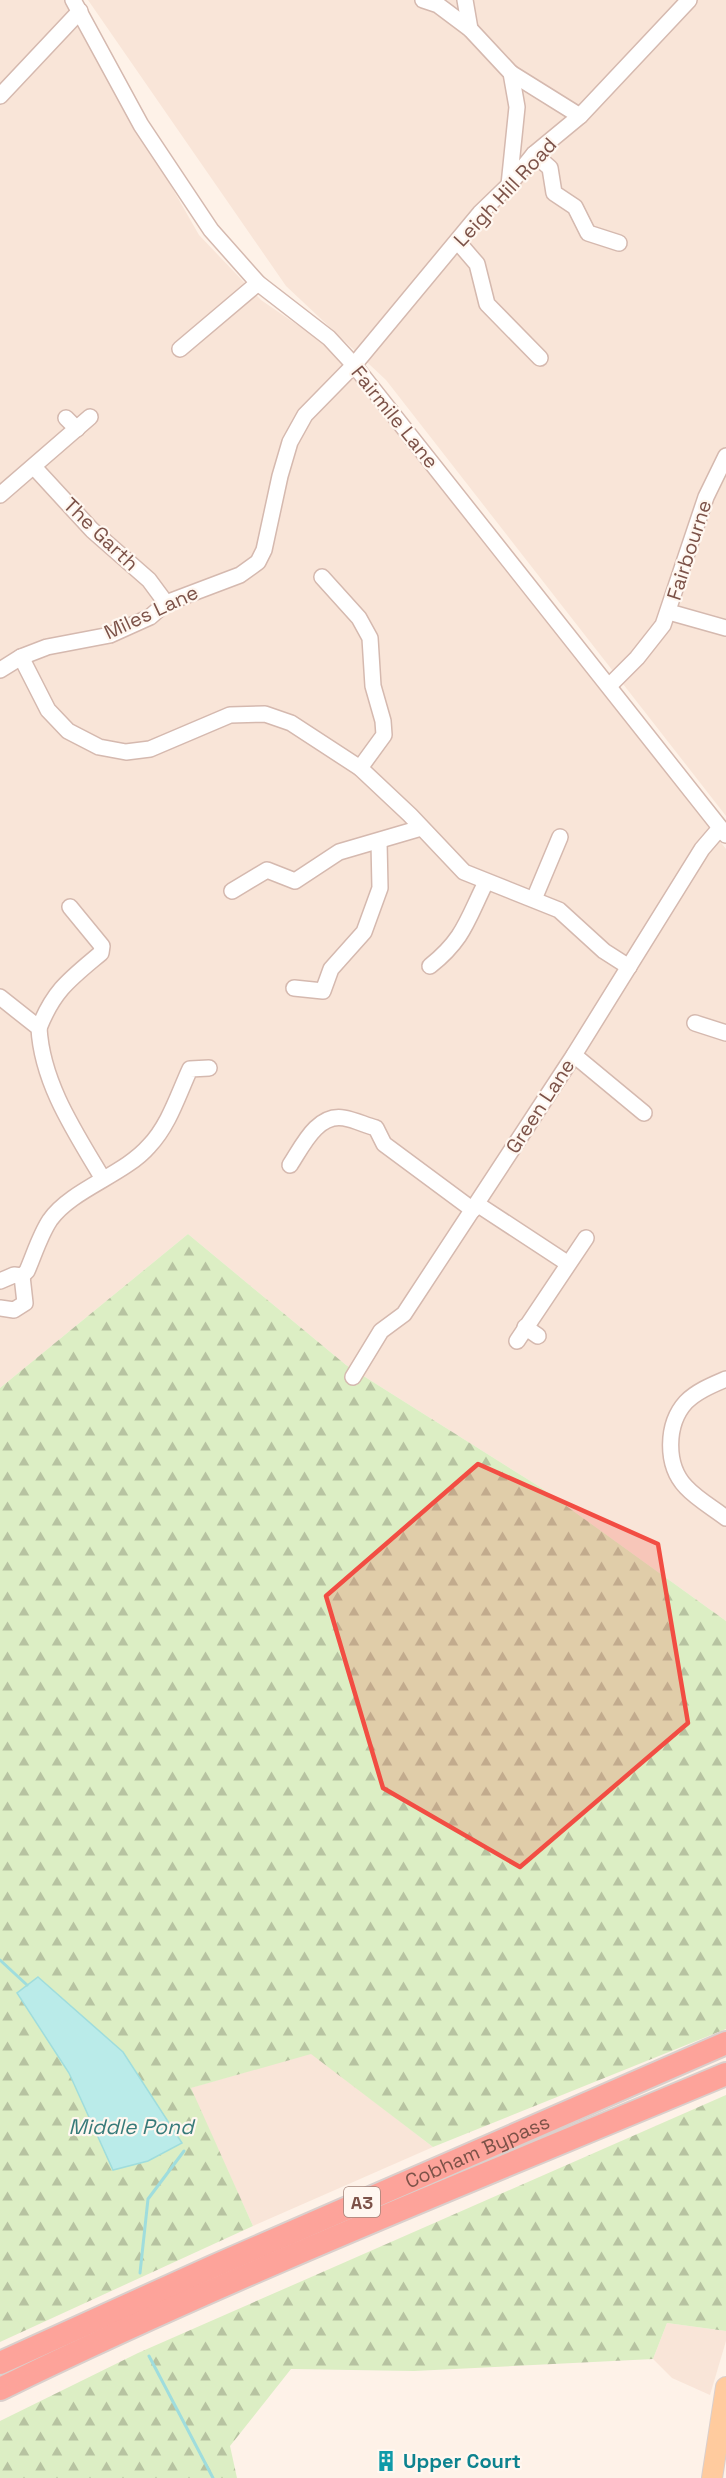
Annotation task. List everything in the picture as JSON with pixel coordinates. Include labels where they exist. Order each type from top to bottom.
[{"type":"highway","name":"Cobham Bypass","points":[[0,2363],[212,2267],[726,2043]]},
{"type":"highway","name":"Cobham Bypass","points":[[0,2389],[67,2356],[299,2253],[726,2074]]},
{"type":"main road","points":[[712,2478],[726,2387]]},
{"type":"street","points":[[423,0],[438,5],[470,29],[511,73],[580,116]]},
{"type":"street","points":[[465,0],[470,29]]},
{"type":"street","name":"Leigh Hill Road","points":[[354,365],[480,213],[509,185],[534,154],[580,116],[689,0]]},
{"type":"street","points":[[0,96],[77,6]]},
{"type":"street","name":"Fairmile Lane","points":[[77,6],[141,125],[211,230],[258,283],[329,338],[354,365],[723,831]]},
{"type":"street","points":[[509,185],[517,107],[511,73]]},
{"type":"street","points":[[534,154],[550,168],[554,193],[575,207],[588,232],[619,243]]},
{"type":"street","points":[[458,242],[477,264],[487,304],[540,358]]},
{"type":"street","points":[[180,348],[258,283]]},
{"type":"street","name":"Miles Lane","points":[[0,670],[21,657],[47,647],[110,635],[150,616],[166,603],[240,575],[258,562],[264,550],[290,442],[305,415],[354,365]]},
{"type":"street","points":[[2,500],[71,424],[90,417]]},
{"type":"street","name":"Fairbourne","points":[[609,686],[637,658],[663,625],[706,497],[726,456]]},
{"type":"street","name":"The Garth","points":[[34,467],[92,530],[149,580],[166,603]]},
{"type":"street","points":[[322,577],[360,618],[370,638],[373,686],[383,721],[384,735],[360,768]]},
{"type":"street","name":"Fairbourne","points":[[669,612],[726,628]]},
{"type":"street","points":[[21,657],[48,710],[68,731],[99,747],[126,752],[150,749],[230,715],[265,714],[291,723],[360,768],[464,872],[534,898],[559,910],[604,951],[629,967]]},
{"type":"street","points":[[232,891],[267,870],[295,881],[339,852],[380,842],[421,828]]},
{"type":"street","name":"Green Lane","points":[[352,1377],[381,1331],[404,1314],[574,1054],[702,849],[723,831]]},
{"type":"street","points":[[534,898],[560,837]]},
{"type":"street","points":[[294,988],[323,991],[331,969],[364,932],[380,888],[380,842]]},
{"type":"street","points":[[430,966],[451,949],[462,935],[486,882]]},
{"type":"street","points":[[70,907],[102,946],[101,953],[60,987],[47,1007],[39,1028],[40,1050],[51,1084],[74,1130],[103,1179]]},
{"type":"street","points":[[0,997],[39,1028]]},
{"type":"street","points":[[695,1023],[726,1033]]},
{"type":"street","points":[[574,1054],[644,1113]]},
{"type":"street","points":[[22,1276],[27,1271],[50,1219],[103,1179],[136,1159],[155,1139],[190,1069],[209,1068]]},
{"type":"street","points":[[290,1165],[315,1129],[331,1119],[343,1118],[376,1128],[384,1144],[475,1207],[567,1263]]},
{"type":"street","points":[[517,1341],[532,1332],[567,1263],[586,1238]]},
{"type":"street","points":[[0,1281],[14,1275],[22,1276]]},
{"type":"street","points":[[0,1308],[14,1310],[25,1303],[22,1276]]},
{"type":"street","points":[[726,1379],[699,1391],[686,1402],[673,1422],[671,1444],[674,1467],[685,1486],[726,1518]]},
{"type":"highlighted area","points":[[478,1464],[658,1544],[688,1723],[520,1867],[383,1788],[326,1596]]},
{"type":"shaded area","points":[[0,0],[65,0],[199,235],[261,300],[328,346],[726,849],[726,1621],[540,1487],[346,1365],[188,1234],[0,1388]]},
{"type":"shaded area","points":[[88,0],[726,0],[726,816],[386,380],[286,286]]},
{"type":"shaded area","points":[[311,2053],[433,2147],[253,2226],[190,2088]]},
{"type":"shaded area","points":[[667,2323],[726,2331],[726,2341],[710,2395],[672,2378],[653,2359]]},
{"type":"green space","points":[[188,1234],[346,1365],[540,1487],[726,1621],[726,2029],[433,2147],[311,2054],[191,2088],[253,2226],[0,2342],[0,1388]]},
{"type":"green space","points":[[726,2095],[726,2331],[667,2323],[653,2359],[414,2371],[291,2369],[230,2446],[237,2478],[0,2478],[0,2421],[138,2353]]},
{"type":"water","name":"Middle Pond","points":[[38,1977],[123,2052],[182,2143],[148,2161],[113,2170],[69,2073],[17,1993]]},
{"type":"waterway","points":[[0,1960],[27,1985]]},
{"type":"waterway","points":[[140,2273],[148,2199],[184,2151]]},
{"type":"waterway","points":[[149,2356],[213,2478]]},
{"type":"place","name":"Upper Court","points":[[386,2461]]}]
